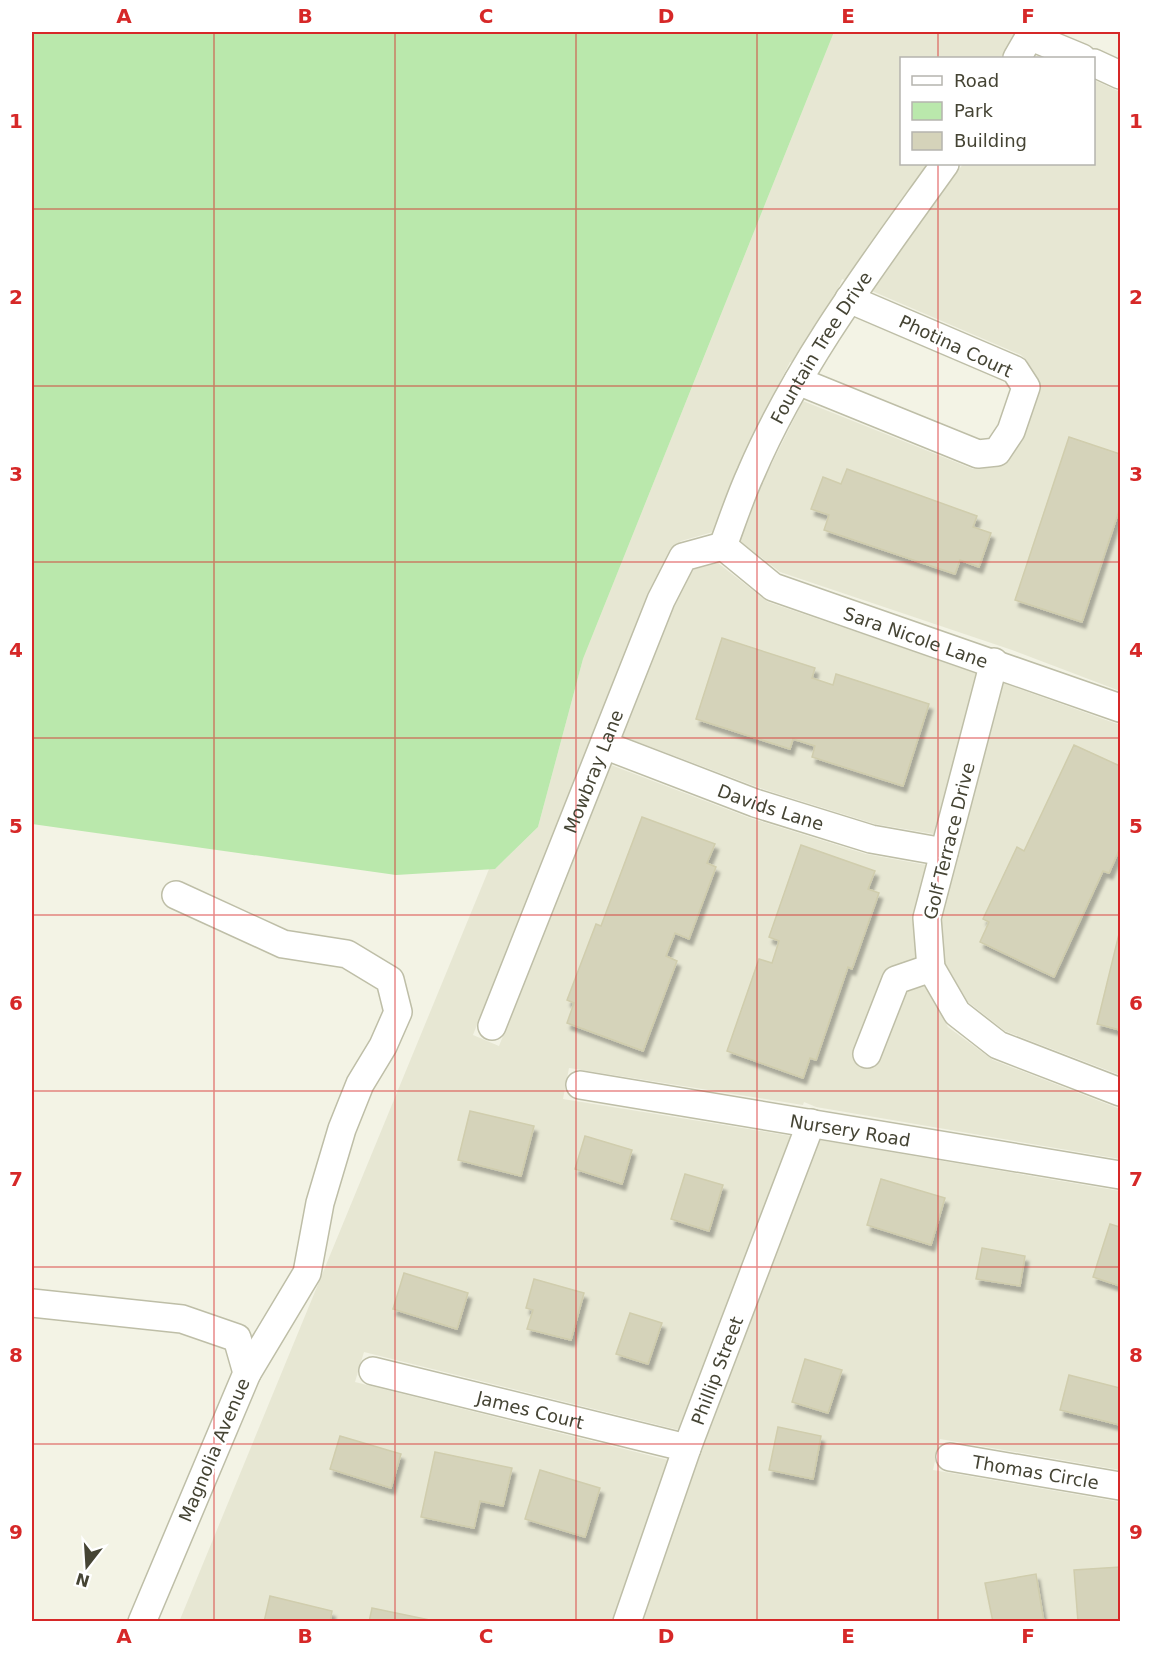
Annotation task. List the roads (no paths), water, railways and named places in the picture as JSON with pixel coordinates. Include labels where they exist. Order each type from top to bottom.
[{"type":"street","points":[[1026,42],[1078,57]]},
{"type":"street","points":[[1095,63],[1120,75]]},
{"type":"street","name":"Fountain Tree Drive","points":[[723,546],[751,472],[798,381],[849,298],[944,165]]},
{"type":"street","name":"Photina Court","points":[[798,381],[978,454],[997,452],[1011,431],[1026,387],[1015,370],[849,298]]},
{"type":"street","name":"Sara Nicole Lane","points":[[723,546],[738,561],[773,587],[994,662],[1120,708]]},
{"type":"street","name":"Mowbray Lane","points":[[492,1026],[661,600],[683,557],[723,546]]},
{"type":"street","name":"Golf Terrace Drive","points":[[994,662],[927,918],[931,968],[957,1013],[998,1045],[1120,1092]]},
{"type":"street","name":"Davids Lane","points":[[603,745],[755,803],[871,839],[944,852]]},
{"type":"street","points":[[176,895],[283,944],[347,954],[390,980],[398,1012],[383,1046],[360,1084],[342,1129],[320,1203],[307,1274],[247,1373]]},
{"type":"street","points":[[867,1054],[896,980],[931,968]]},
{"type":"street","name":"Nursery Road","points":[[580,1085],[1120,1175]]},
{"type":"street","name":"Phillip Street","points":[[627,1622],[687,1448],[811,1123]]},
{"type":"street","name":"Magnolia Avenue","points":[[32,1303],[182,1318],[237,1338],[247,1373],[142,1622]]},
{"type":"street","name":"James Court","points":[[373,1371],[687,1448]]},
{"type":"street","name":"Thomas Circle","points":[[950,1457],[1120,1486]]}]
